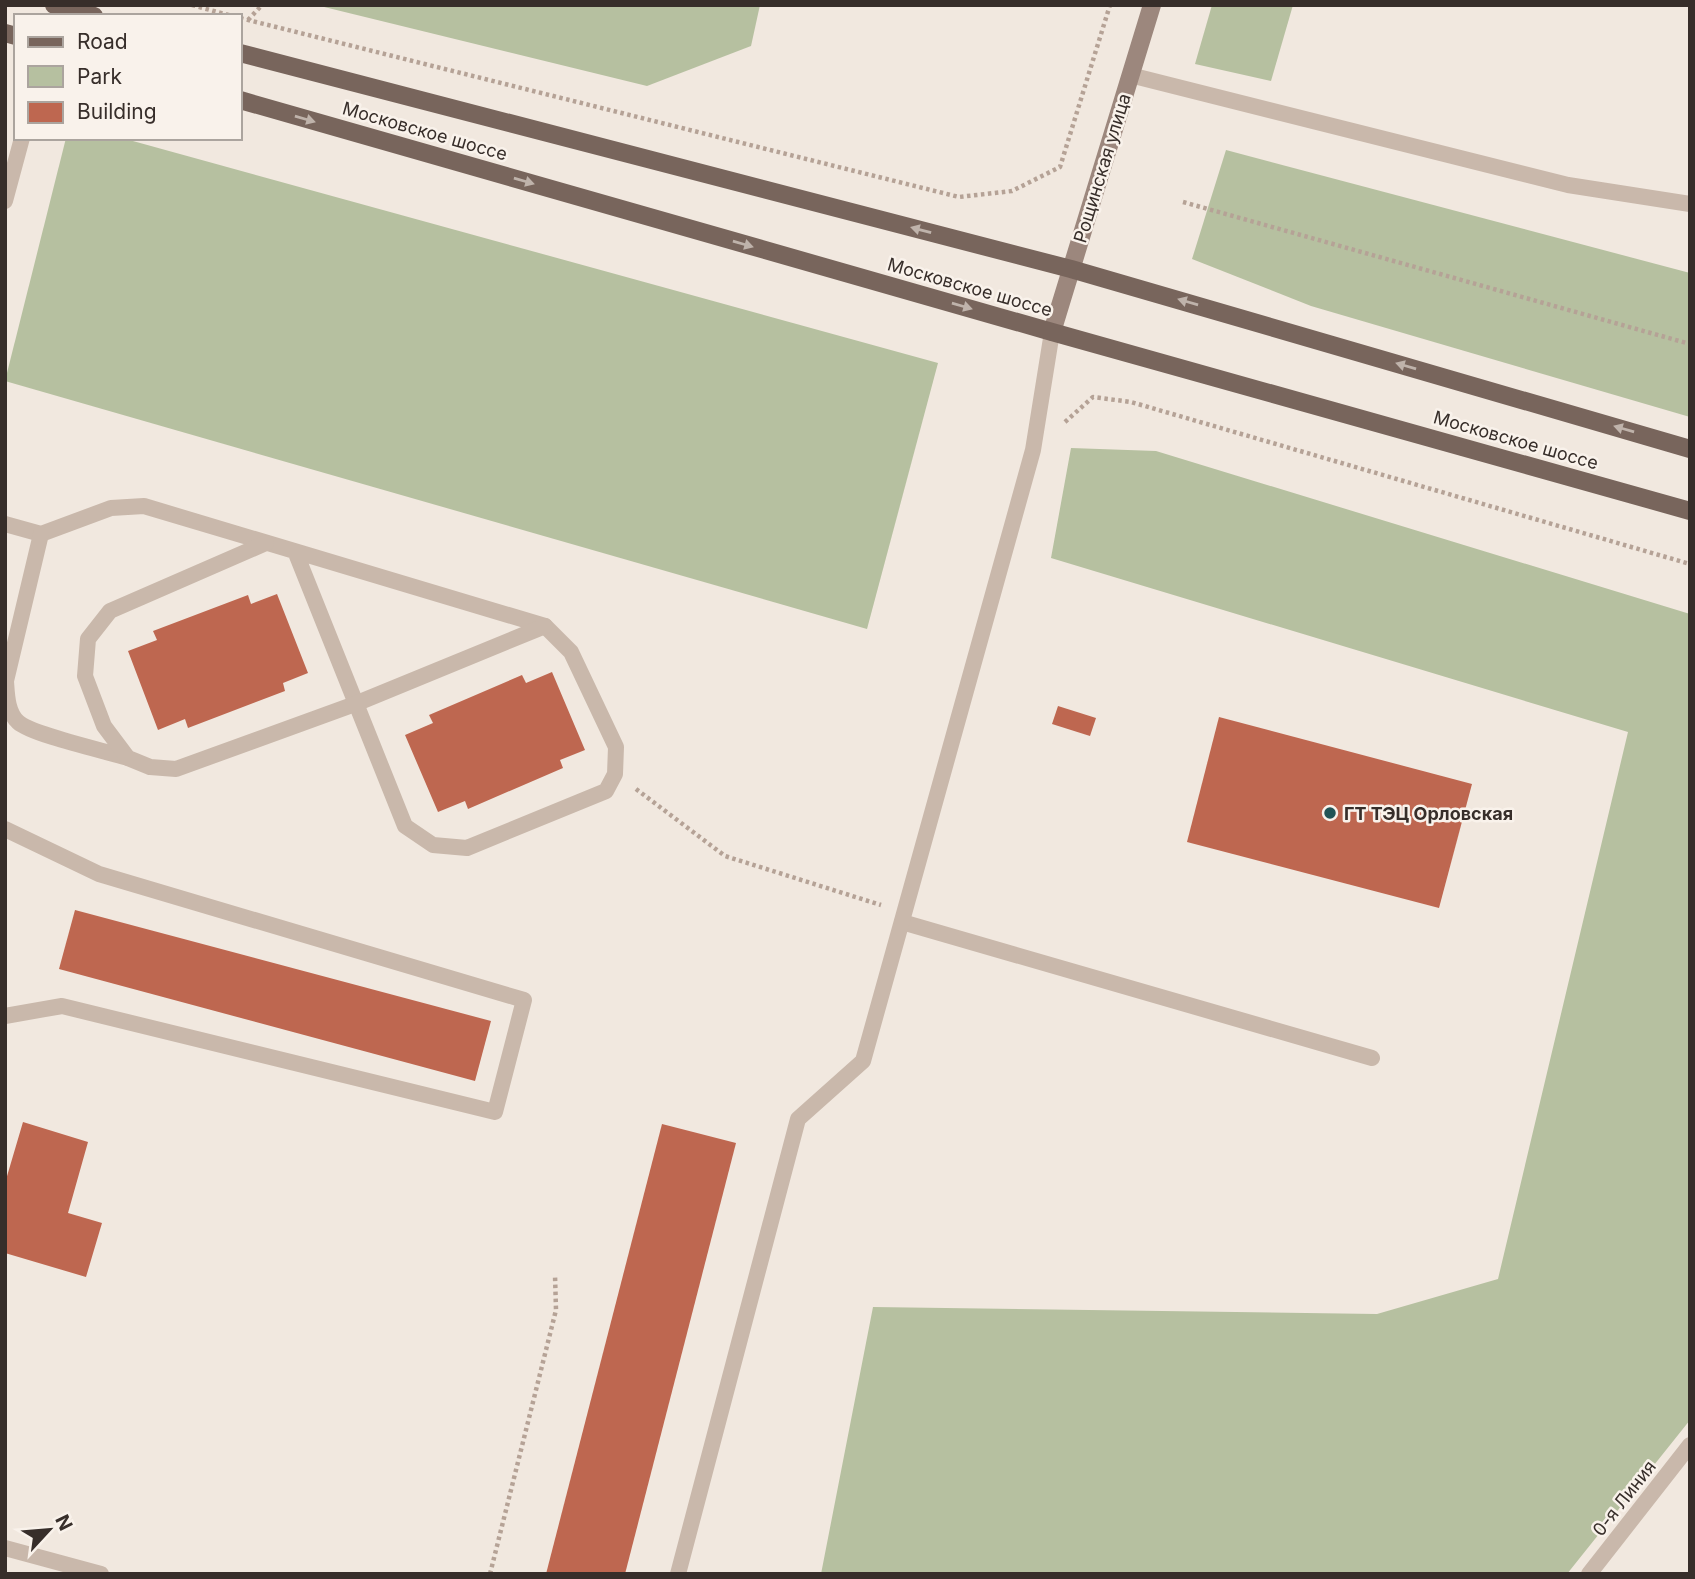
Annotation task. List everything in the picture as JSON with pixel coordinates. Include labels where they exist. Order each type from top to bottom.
[{"type":"main road","name":"Рощинская улица","points":[[1052,332],[1152,5]]},
{"type":"main road","points":[[55,6],[86,14]]},
{"type":"main road","name":"Московское шоссе","points":[[242,54],[1071,269],[1690,449]]},
{"type":"main road","name":"Московское шоссе","points":[[242,101],[1690,511]]},
{"type":"lane","points":[[1130,75],[1568,185],[1690,204]]},
{"type":"lane","points":[[5,201],[21,140]]},
{"type":"lane","points":[[678,1574],[798,1119],[863,1061],[1033,450],[1052,332]]},
{"type":"lane","points":[[5,524],[41,534],[111,508],[144,506],[266,543],[295,551],[545,626],[571,652],[616,747],[615,774],[606,791],[467,848],[433,845],[405,825],[295,551]]},
{"type":"lane","points":[[41,534],[6,681],[8,705],[18,722],[36,731],[150,767],[176,769],[355,704],[545,626]]},
{"type":"lane","points":[[128,758],[104,726],[85,676],[88,639],[110,611],[266,543]]},
{"type":"lane","points":[[5,829],[99,874],[524,1000],[495,1112],[62,1006],[5,1016]]},
{"type":"lane","points":[[904,917],[1372,1058]]},
{"type":"lane","name":"0-я Линия","points":[[1588,1574],[1690,1445]]},
{"type":"lane","points":[[5,1548],[101,1574]]},
{"type":"path","points":[[192,5],[225,14]]},
{"type":"path","points":[[248,20],[262,5]]},
{"type":"path","points":[[242,18],[960,197],[1012,191],[1060,167],[1110,5]]},
{"type":"path","points":[[1183,202],[1690,344]]},
{"type":"path","points":[[1033,450],[1093,397],[1131,402],[1690,564]]},
{"type":"path","points":[[615,774],[724,856],[904,917]]},
{"type":"path","points":[[490,1574],[556,1310],[555,1275]]},
{"type":"green space","points":[[316,5],[760,5],[751,46],[647,86]]},
{"type":"green space","points":[[1212,5],[1293,5],[1271,81],[1195,64]]},
{"type":"green space","points":[[65,140],[129,140],[938,363],[867,629],[5,381]]},
{"type":"green space","points":[[1226,150],[1690,273],[1690,417],[1311,306],[1192,259]]},
{"type":"green space","points":[[1071,448],[1156,451],[1690,614],[1690,1420],[1567,1574],[821,1574],[873,1307],[1377,1314],[1498,1279],[1628,732],[1051,558]]},
{"type":"building","points":[[277,594],[308,673],[283,683],[285,691],[188,728],[185,719],[158,730],[128,651],[157,640],[153,631],[248,595],[251,604]]},
{"type":"building","points":[[552,672],[585,750],[560,760],[563,768],[468,809],[465,801],[438,812],[405,735],[433,723],[429,715],[522,675],[526,683]]},
{"type":"building","points":[[1058,706],[1096,718],[1090,736],[1052,724]]},
{"type":"building","name":"ГТ ТЭЦ Орловская","points":[[1219,717],[1472,784],[1439,908],[1187,842]]},
{"type":"building","points":[[75,910],[491,1021],[475,1081],[59,969]]},
{"type":"building","points":[[23,1122],[88,1142],[68,1213],[102,1223],[86,1277],[5,1253],[5,1183]]},
{"type":"building","points":[[662,1124],[736,1143],[625,1574],[546,1574]]},
{"type":"place","name":"ГТ ТЭЦ Орловская","points":[[1330,813]]}]
